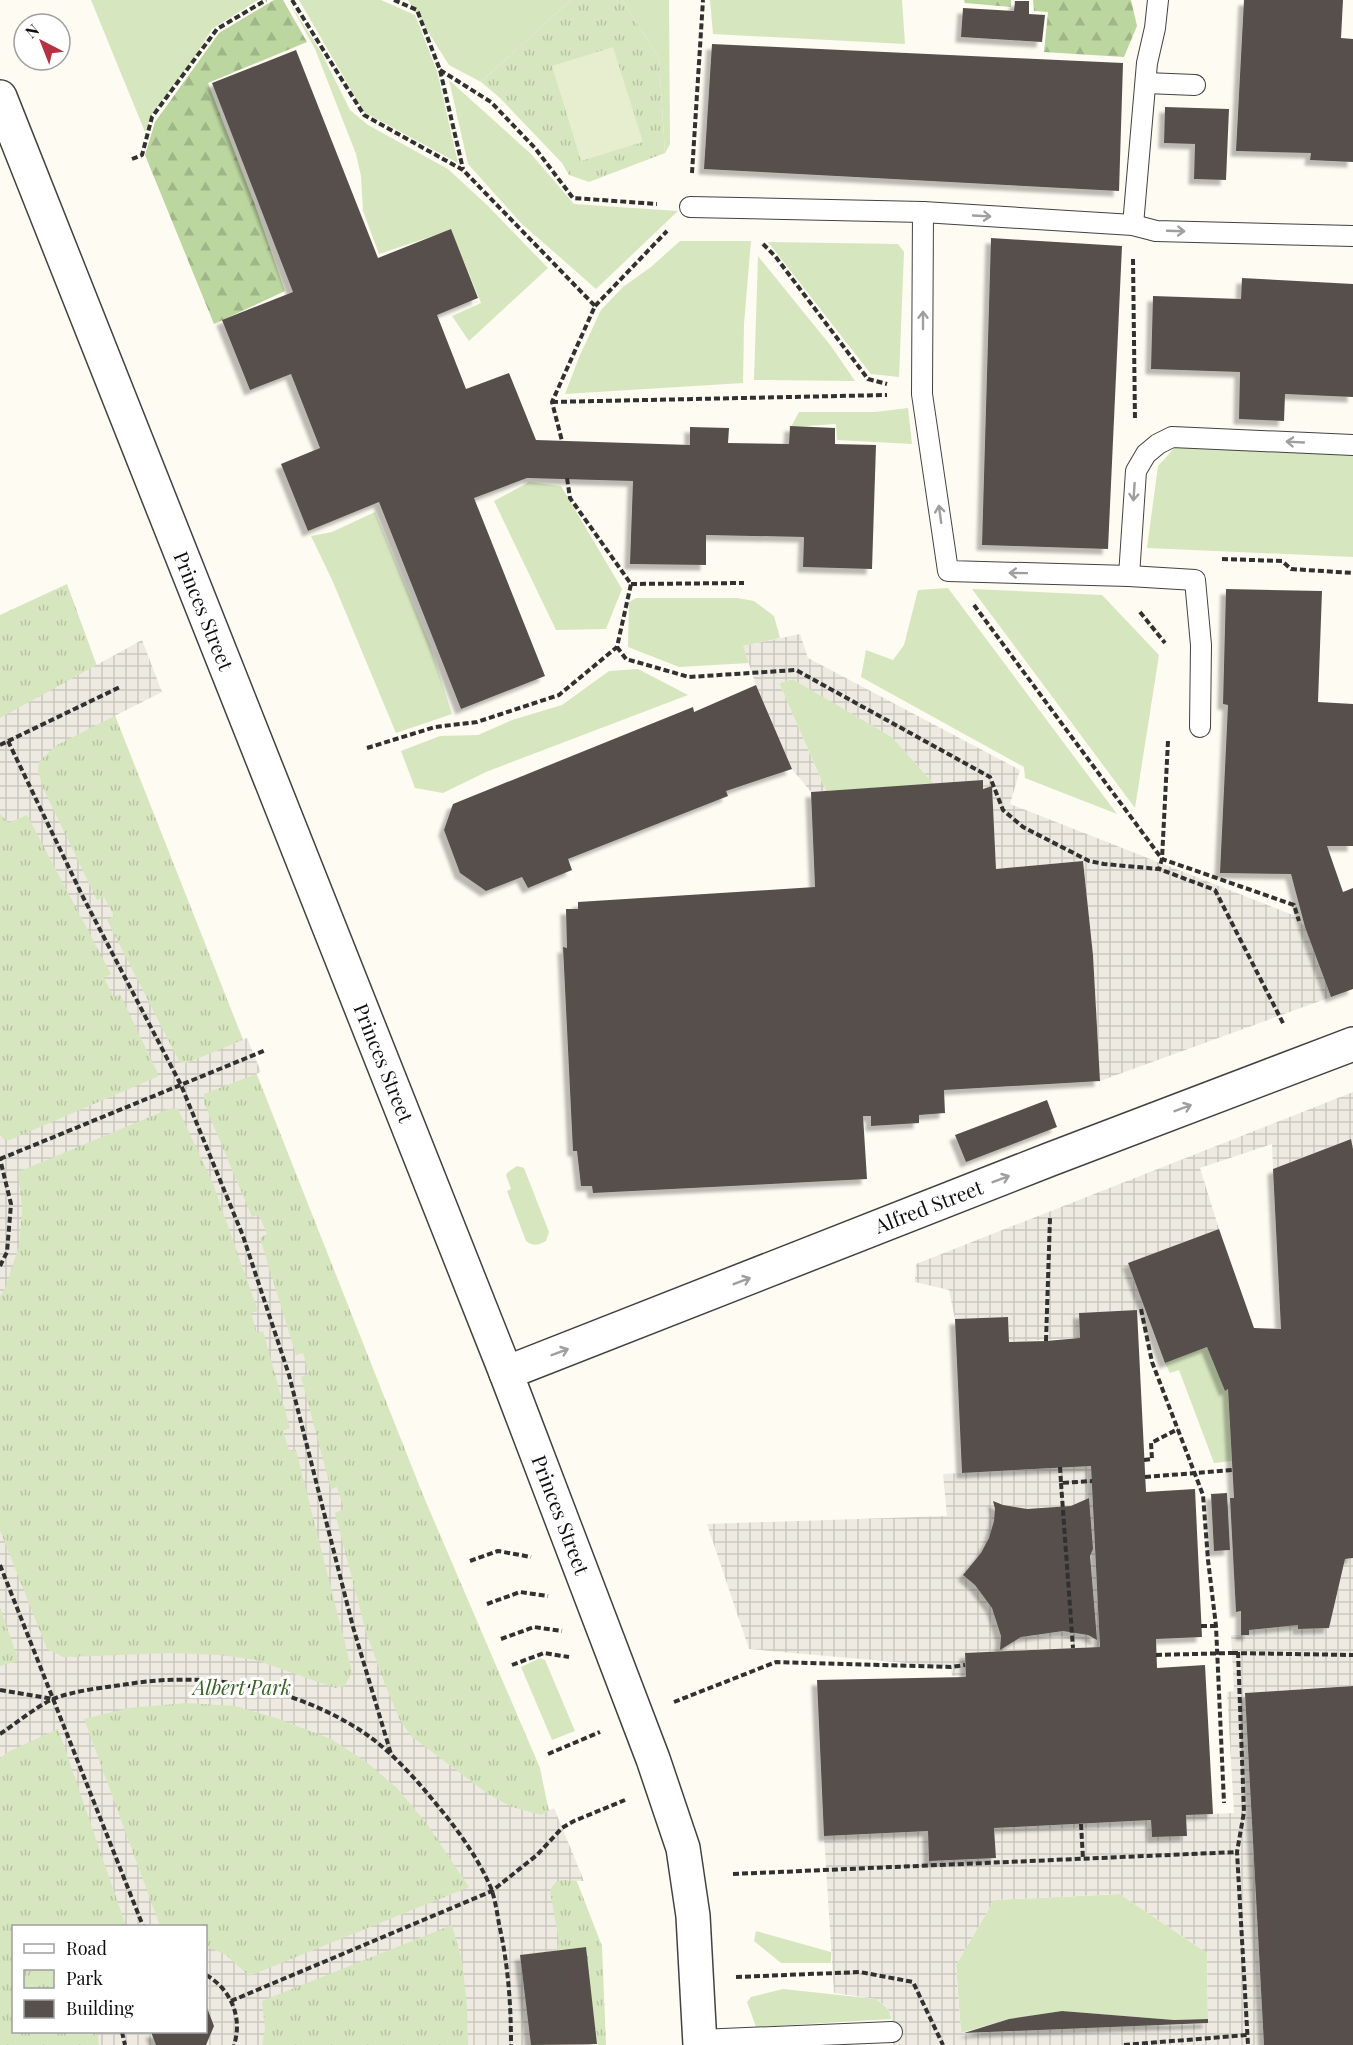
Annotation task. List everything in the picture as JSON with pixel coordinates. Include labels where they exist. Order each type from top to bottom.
[{"type":"street","name":"Princes Street","points":[[0,97],[506,1373],[662,1786],[683,1848],[691,1905],[699,2042]]},
{"type":"street","name":"Alfred Street","points":[[506,1373],[1062,1155],[1353,1044]]},
{"type":"lane","points":[[1133,225],[1147,63],[1155,28],[1158,0]]},
{"type":"lane","points":[[1146,83],[1195,85]]},
{"type":"lane","points":[[690,207],[924,213],[1133,225],[1156,231],[1353,236]]},
{"type":"lane","points":[[924,213],[922,394],[948,572],[1129,576],[1195,580],[1201,645],[1200,727]]},
{"type":"lane","points":[[1129,576],[1136,471],[1146,454],[1158,444],[1172,437],[1353,445]]},
{"type":"lane","points":[[699,2042],[892,2032]]},
{"type":"path","points":[[132,159],[142,155],[152,117],[217,30],[266,0]]},
{"type":"path","points":[[292,0],[364,115],[463,170],[595,306]]},
{"type":"path","points":[[394,0],[417,10],[440,69],[463,170]]},
{"type":"path","points":[[562,441],[552,402],[595,306],[690,207],[704,0]]},
{"type":"path","points":[[440,69],[491,102],[535,148],[573,198],[690,207]]},
{"type":"path","points":[[730,209],[775,256],[868,378],[922,394]]},
{"type":"path","points":[[1133,225],[1136,471]]},
{"type":"path","points":[[552,402],[922,394]]},
{"type":"path","points":[[367,747],[435,727],[477,722],[559,695],[617,647],[631,584],[570,498],[567,478]]},
{"type":"path","points":[[1195,580],[1223,559],[1282,561],[1291,569],[1353,573]]},
{"type":"path","points":[[948,572],[1162,859],[1294,905],[1299,921]]},
{"type":"path","points":[[1129,576],[1129,599],[1172,652]]},
{"type":"path","points":[[631,584],[744,583]]},
{"type":"path","points":[[617,647],[626,659],[689,677],[796,670],[990,777],[1004,810],[1023,826],[1089,861],[1160,869],[1215,890],[1288,1035]]},
{"type":"path","points":[[0,745],[120,687]]},
{"type":"path","points":[[1160,869],[1168,732]]},
{"type":"path","points":[[8,741],[83,897],[181,1085],[243,1236],[289,1375],[353,1627],[391,1754]]},
{"type":"path","points":[[0,1266],[6,1252],[11,1204],[0,1159],[266,1050]]},
{"type":"path","points":[[1046,1341],[1050,1218]]},
{"type":"path","points":[[1141,1308],[1152,1362],[1203,1495],[1216,1626],[1224,1803]]},
{"type":"path","points":[[1144,1460],[1152,1459],[1151,1443],[1178,1430]]},
{"type":"path","points":[[1060,1467],[1073,1648]]},
{"type":"path","points":[[1145,1477],[1233,1470]]},
{"type":"path","points":[[1061,1483],[1092,1481]]},
{"type":"path","points":[[470,1561],[498,1551],[531,1557]]},
{"type":"path","points":[[0,1565],[143,1925]]},
{"type":"path","points":[[487,1604],[520,1592],[548,1596]]},
{"type":"path","points":[[1202,1626],[1216,1626]]},
{"type":"path","points":[[501,1640],[534,1627],[562,1631]]},
{"type":"path","points":[[512,1665],[544,1653],[573,1657]]},
{"type":"path","points":[[1235,1653],[1244,1812],[1237,1852],[1248,2045]]},
{"type":"path","points":[[1156,1655],[1235,1653],[1353,1655]]},
{"type":"path","points":[[669,1704],[776,1662],[951,1667],[965,1665]]},
{"type":"path","points":[[0,1734],[53,1699],[99,1688],[150,1680],[196,1679],[271,1690],[309,1704],[364,1733],[391,1754],[421,1785],[476,1859],[492,1891],[509,1980],[511,2045]]},
{"type":"path","points":[[0,1690],[53,1699]]},
{"type":"path","points":[[548,1754],[604,1730]]},
{"type":"path","points":[[1241,1761],[1248,1760]]},
{"type":"path","points":[[231,2001],[492,1891],[537,1855],[562,1828],[573,1821],[606,1806],[662,1786]]},
{"type":"path","points":[[1081,1824],[1083,1859]]},
{"type":"path","points":[[733,1874],[1237,1852]]},
{"type":"path","points":[[736,1977],[860,1972],[913,1982],[943,2045]]},
{"type":"path","points":[[207,1977],[220,1986],[231,2001],[237,2024],[234,2045]]},
{"type":"path","points":[[1124,2045],[1247,2035]]},
{"type":"green space","points":[[91,0],[258,0],[212,29],[194,58],[152,114],[145,132]]},
{"type":"green space","points":[[274,0],[283,0],[307,42],[208,83],[285,291],[214,324],[145,155],[155,122],[219,33]]},
{"type":"green space","points":[[288,0],[321,52],[350,110],[368,125],[448,169],[487,205],[548,268],[469,341],[452,316],[481,303],[451,230],[379,254],[363,211],[361,176],[356,154],[315,49]]},
{"type":"green space","points":[[299,0],[381,0],[415,15],[437,71],[458,163],[364,112]]},
{"type":"green space","points":[[408,0],[571,0],[481,82],[449,65]]},
{"type":"green space","points":[[571,0],[622,0],[659,58],[665,153],[589,182],[569,175],[562,163],[500,98],[481,82]]},
{"type":"green space","points":[[622,0],[669,0],[670,144],[665,153],[659,58]]},
{"type":"green space","points":[[710,0],[902,0],[905,44],[713,34]]},
{"type":"green space","points":[[964,0],[1011,0],[1011,7],[965,3]]},
{"type":"green space","points":[[1033,0],[1131,0],[1137,26],[1124,57],[1044,52],[1048,12],[1034,11]]},
{"type":"green space","points":[[613,47],[643,142],[581,161],[552,66]]},
{"type":"green space","points":[[449,80],[532,155],[574,204],[678,211],[596,289],[521,223],[468,164]]},
{"type":"green space","points":[[680,241],[751,241],[744,324],[743,383],[565,394],[601,310],[623,287],[651,267]]},
{"type":"green space","points":[[768,242],[898,244],[904,252],[899,377],[871,374]]},
{"type":"green space","points":[[758,256],[831,346],[855,381],[754,380]]},
{"type":"green space","points":[[908,408],[912,444],[837,440],[836,424],[791,427],[799,412],[875,412]]},
{"type":"green space","points":[[1177,445],[1353,452],[1353,557],[1147,548],[1158,466]]},
{"type":"green space","points":[[529,482],[561,486],[622,589],[606,629],[556,630],[494,501]]},
{"type":"green space","points":[[375,512],[430,645],[452,714],[396,733],[333,582],[311,536],[332,532]]},
{"type":"green space","name":"Albert Park","points":[[67,584],[116,718],[423,1495],[540,1768],[548,1807],[602,1946],[606,2045],[597,2045],[585,1947],[520,1955],[531,2045],[0,2045],[0,615]]},
{"type":"green space","points":[[948,588],[1117,814],[1025,778],[1024,767],[861,677],[866,650],[893,660],[904,645],[918,590]]},
{"type":"green space","points":[[972,589],[1102,595],[1159,655],[1135,808]]},
{"type":"green space","points":[[636,598],[737,598],[754,601],[774,616],[780,638],[744,646],[749,663],[679,667],[628,647],[629,602]]},
{"type":"green space","points":[[638,669],[688,695],[486,772],[443,793],[415,788],[401,751],[440,736],[478,735],[512,720],[562,705],[609,671]]},
{"type":"green space","points":[[793,679],[892,737],[934,784],[826,791],[779,683]]},
{"type":"green space","points":[[517,1166],[524,1168],[549,1232],[546,1241],[534,1245],[526,1241],[507,1191],[511,1189],[506,1175]]},
{"type":"green space","points":[[1207,1347],[1225,1390],[1228,1389],[1232,1461],[1214,1463],[1179,1370],[1170,1373],[1165,1363]]},
{"type":"green space","points":[[540,1658],[545,1660],[575,1731],[552,1740],[521,1667]]},
{"type":"green space","points":[[1120,1894],[1207,1953],[1208,2019],[1174,2020],[1062,2011],[1009,2019],[961,2033],[956,1965],[994,1900]]},
{"type":"green space","points":[[756,1931],[831,1952],[831,1963],[781,1963],[754,1941]]},
{"type":"green space","points":[[783,1989],[876,1999],[888,2010],[891,2019],[756,2027],[747,2002],[751,1997]]},
{"type":"shaded area","points":[[800,634],[808,658],[1020,770],[1010,804],[1293,915],[1305,927],[1331,997],[1100,1081],[1093,955],[1083,861],[996,869],[992,787],[983,789],[982,780],[934,784],[892,737],[792,679],[779,683],[826,791],[811,792],[792,769],[756,685],[743,646]]},
{"type":"shaded area","points":[[142,640],[162,692],[55,746],[39,762],[38,771],[43,788],[97,900],[104,897],[114,916],[107,920],[180,1063],[187,1063],[247,1038],[261,1072],[204,1094],[204,1103],[252,1217],[259,1215],[267,1234],[260,1238],[296,1355],[303,1353],[309,1374],[301,1377],[331,1489],[337,1487],[344,1509],[335,1513],[366,1632],[400,1720],[411,1736],[488,1794],[512,1807],[541,1815],[554,1808],[584,1881],[561,1880],[556,1882],[550,1890],[559,1942],[557,1950],[520,1955],[531,2045],[468,2045],[462,1961],[452,1925],[262,2001],[265,2029],[262,2045],[206,2045],[214,2026],[207,2008],[207,1946],[226,1955],[249,1976],[469,1887],[427,1824],[397,1788],[365,1761],[331,1739],[276,1718],[235,1706],[186,1703],[129,1708],[84,1719],[160,1925],[126,1925],[58,1729],[0,1758],[0,1666],[18,1659],[0,1607],[0,1530],[47,1649],[63,1657],[174,1653],[221,1655],[256,1660],[335,1688],[345,1686],[352,1671],[296,1450],[289,1450],[283,1431],[290,1428],[263,1331],[257,1333],[251,1313],[258,1311],[212,1181],[178,1109],[172,1108],[164,1111],[18,1172],[22,1207],[19,1246],[5,1289],[0,1296],[0,1135],[3,1139],[10,1140],[159,1076],[120,994],[114,997],[104,978],[111,974],[27,815],[8,823],[0,814],[0,718]]},
{"type":"shaded area","points":[[1353,1092],[1353,1149],[1350,1139],[1273,1169],[1272,1144],[1200,1168],[1219,1229],[1128,1263],[1144,1307],[1137,1310],[1079,1313],[1080,1338],[1009,1342],[1008,1317],[955,1319],[949,1290],[915,1282],[916,1264]]},
{"type":"shaded area","points":[[1091,1466],[1100,1647],[965,1653],[966,1677],[952,1676],[951,1667],[749,1649],[707,1524],[947,1516],[943,1474]]},
{"type":"shaded area","points":[[1353,1558],[1353,1686],[1245,1693],[1264,2045],[893,2045],[891,2014],[886,2006],[876,1999],[834,1993],[824,1836],[928,1831],[929,1861],[996,1858],[994,1828],[1151,1820],[1152,1837],[1187,1836],[1186,1815],[1234,1813],[1227,1692],[1234,1691],[1231,1635],[1249,1635],[1249,1630],[1298,1625],[1298,1629],[1329,1628],[1345,1559]],"holes":[[[1120,1894],[1207,1953],[1208,2023],[961,2033],[956,1965],[994,1900]]]},
{"type":"shaded area","points":[[97,2033],[151,2033],[156,2045],[99,2045]]},
{"type":"building","points":[[1244,0],[1343,0],[1341,38],[1353,39],[1353,162],[1310,160],[1311,153],[1236,151]]},
{"type":"building","points":[[1015,1],[1029,1],[1029,14],[1045,15],[1042,42],[961,37],[963,8],[1014,11]]},
{"type":"building","points":[[712,44],[1123,63],[1119,191],[704,169]]},
{"type":"building","points":[[296,50],[378,258],[451,229],[478,298],[437,315],[466,389],[509,373],[536,440],[690,445],[690,427],[729,428],[728,443],[789,444],[790,426],[835,428],[835,444],[876,445],[872,569],[803,567],[804,537],[706,535],[706,565],[630,564],[633,481],[527,478],[474,498],[545,676],[461,709],[379,502],[308,531],[281,464],[320,448],[291,374],[250,390],[222,320],[293,292],[212,83]]},
{"type":"building","points":[[1165,107],[1229,109],[1226,180],[1194,179],[1195,144],[1164,143]]},
{"type":"building","points":[[991,238],[1122,246],[1108,549],[982,545]]},
{"type":"building","points":[[1242,278],[1353,284],[1353,397],[1285,394],[1284,421],[1239,419],[1240,372],[1151,369],[1153,296],[1241,299]]},
{"type":"building","points":[[1226,589],[1322,591],[1318,702],[1353,704],[1353,846],[1327,846],[1343,892],[1353,888],[1353,989],[1331,997],[1305,927],[1291,874],[1220,873],[1228,705],[1223,704]]},
{"type":"building","points":[[756,685],[792,769],[726,791],[728,796],[568,859],[572,870],[528,888],[522,877],[486,891],[460,873],[444,830],[453,804],[693,707],[694,712]]},
{"type":"building","points":[[983,780],[983,789],[992,786],[996,869],[1083,861],[1093,955],[1100,1081],[944,1090],[945,1113],[919,1115],[919,1123],[871,1126],[871,1116],[863,1116],[867,1179],[593,1193],[592,1186],[581,1186],[577,1151],[573,1151],[563,947],[567,948],[566,909],[578,909],[578,902],[815,887],[811,792]]},
{"type":"building","points":[[1047,1100],[1057,1127],[966,1162],[955,1135]]},
{"type":"building","points":[[1351,1139],[1353,1149],[1353,1558],[1345,1559],[1329,1628],[1298,1629],[1298,1625],[1249,1630],[1249,1635],[1241,1635],[1241,1611],[1236,1612],[1230,1498],[1234,1498],[1228,1389],[1225,1391],[1207,1347],[1165,1363],[1128,1263],[1219,1229],[1254,1328],[1281,1329],[1273,1169]]},
{"type":"building","points":[[1137,1310],[1146,1492],[1195,1489],[1202,1637],[1156,1639],[1157,1668],[1205,1665],[1213,1814],[1186,1815],[1187,1836],[1152,1837],[1151,1820],[994,1828],[996,1858],[929,1861],[928,1831],[824,1836],[817,1680],[966,1677],[965,1653],[1100,1647],[1091,1466],[962,1473],[955,1319],[1008,1317],[1009,1342],[1046,1341],[1080,1338],[1079,1313]]},
{"type":"building","points":[[1227,1493],[1230,1550],[1214,1551],[1211,1494]]},
{"type":"building","points":[[1089,1498],[1093,1549],[1090,1556],[1097,1640],[1088,1635],[1063,1631],[1021,1637],[1000,1650],[1001,1636],[992,1608],[975,1585],[963,1575],[981,1553],[989,1538],[994,1521],[993,1501],[1027,1509],[1071,1506]]},
{"type":"building","points":[[1353,1686],[1353,2045],[1264,2045],[1245,1693]]},
{"type":"building","points":[[586,1947],[597,2044],[531,2045],[520,1955]]},
{"type":"building","points":[[207,2008],[214,2026],[206,2045],[156,2045],[151,2033],[207,2033]]},
{"type":"building","points":[[1062,2011],[1174,2020],[1208,2019],[1208,2023],[964,2033],[1009,2019]]}]
